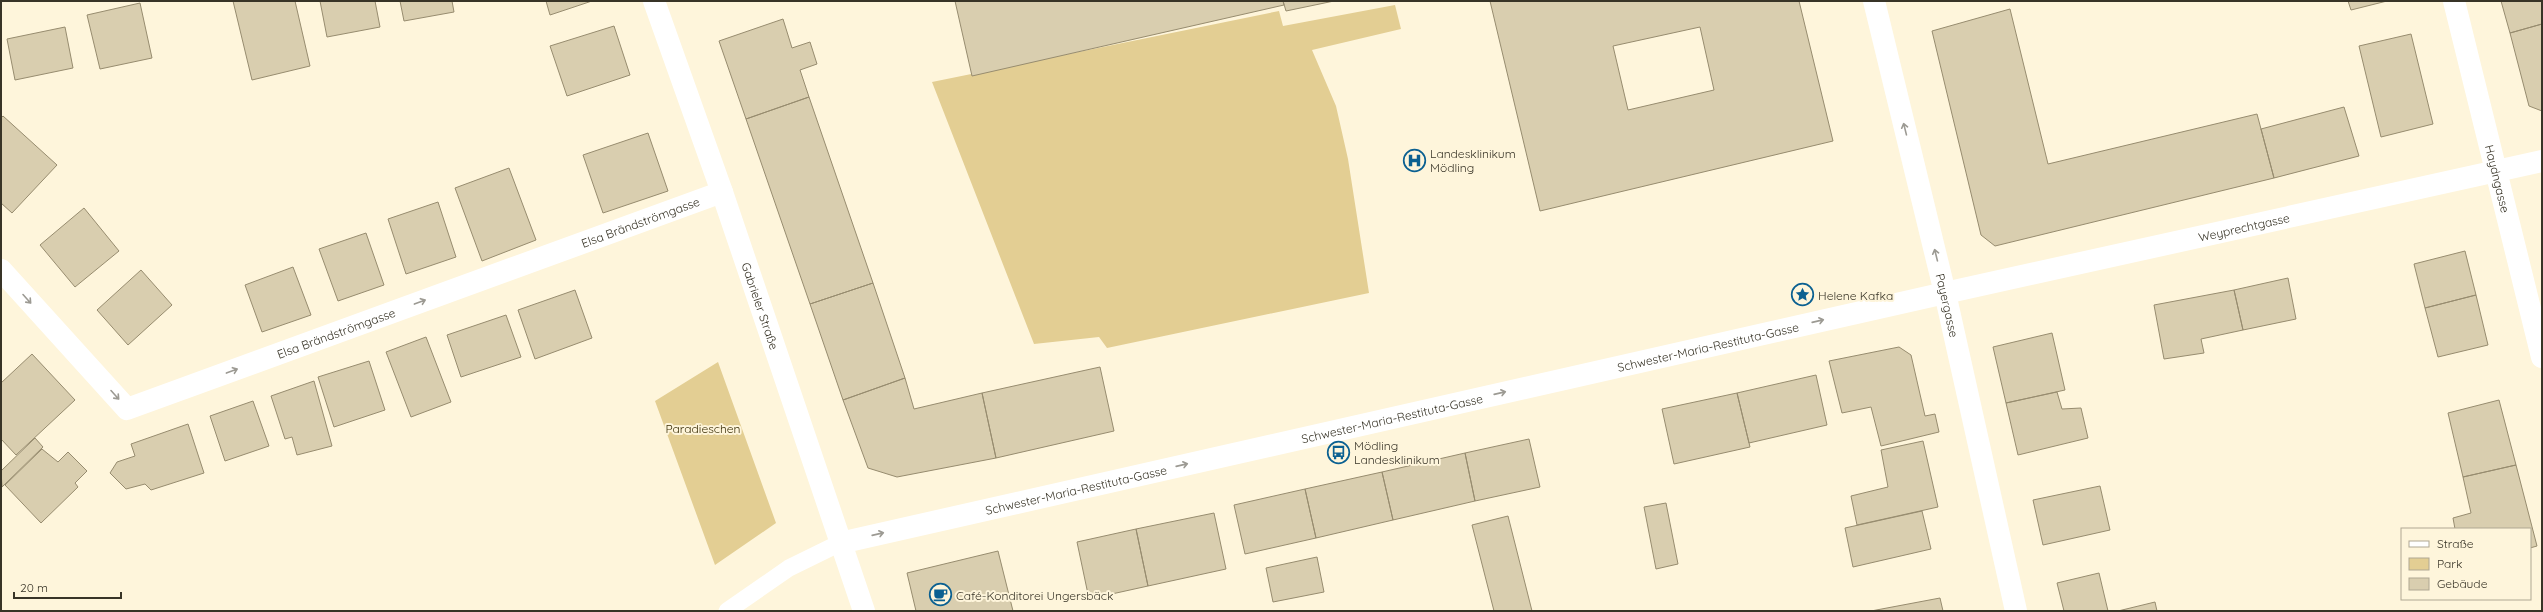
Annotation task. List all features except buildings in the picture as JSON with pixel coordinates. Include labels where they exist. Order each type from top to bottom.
[{"type":"street","name":"Gabrieler Straße","points":[[654,1],[722,192],[864,611]]},
{"type":"street","name":"Payergasse","points":[[1874,1],[1945,293],[2016,611]]},
{"type":"street","name":"Haydngasse","points":[[2454,1],[2542,357]]},
{"type":"street","name":"Weyprechtgasse","points":[[1945,293],[2542,161]]},
{"type":"street","name":"Elsa Brändströmgasse","points":[[1,270],[127,409],[722,192]]},
{"type":"street","name":"Schwester-Maria-Restituta-Gasse","points":[[840,543],[1945,293]]},
{"type":"lane","points":[[727,611],[789,568],[840,543]]},
{"type":"green space","points":[[1395,5],[1401,29],[1312,50],[1336,106],[1348,159],[1369,293],[1107,348],[1099,337],[1034,344],[932,82],[1279,11],[1283,26]]},
{"type":"green space","name":"Paradieschen","points":[[718,362],[776,523],[715,565],[655,401]]},
{"type":"place","name":"Landesklinikum Mödling","points":[[1415,160]]},
{"type":"place","name":"Helene Kafka","points":[[1802,295]]},
{"type":"place","name":"Mödling Landesklinikum","points":[[1338,452]]},
{"type":"place","name":"Café-Konditorei Ungersbäck","points":[[941,595]]}]
